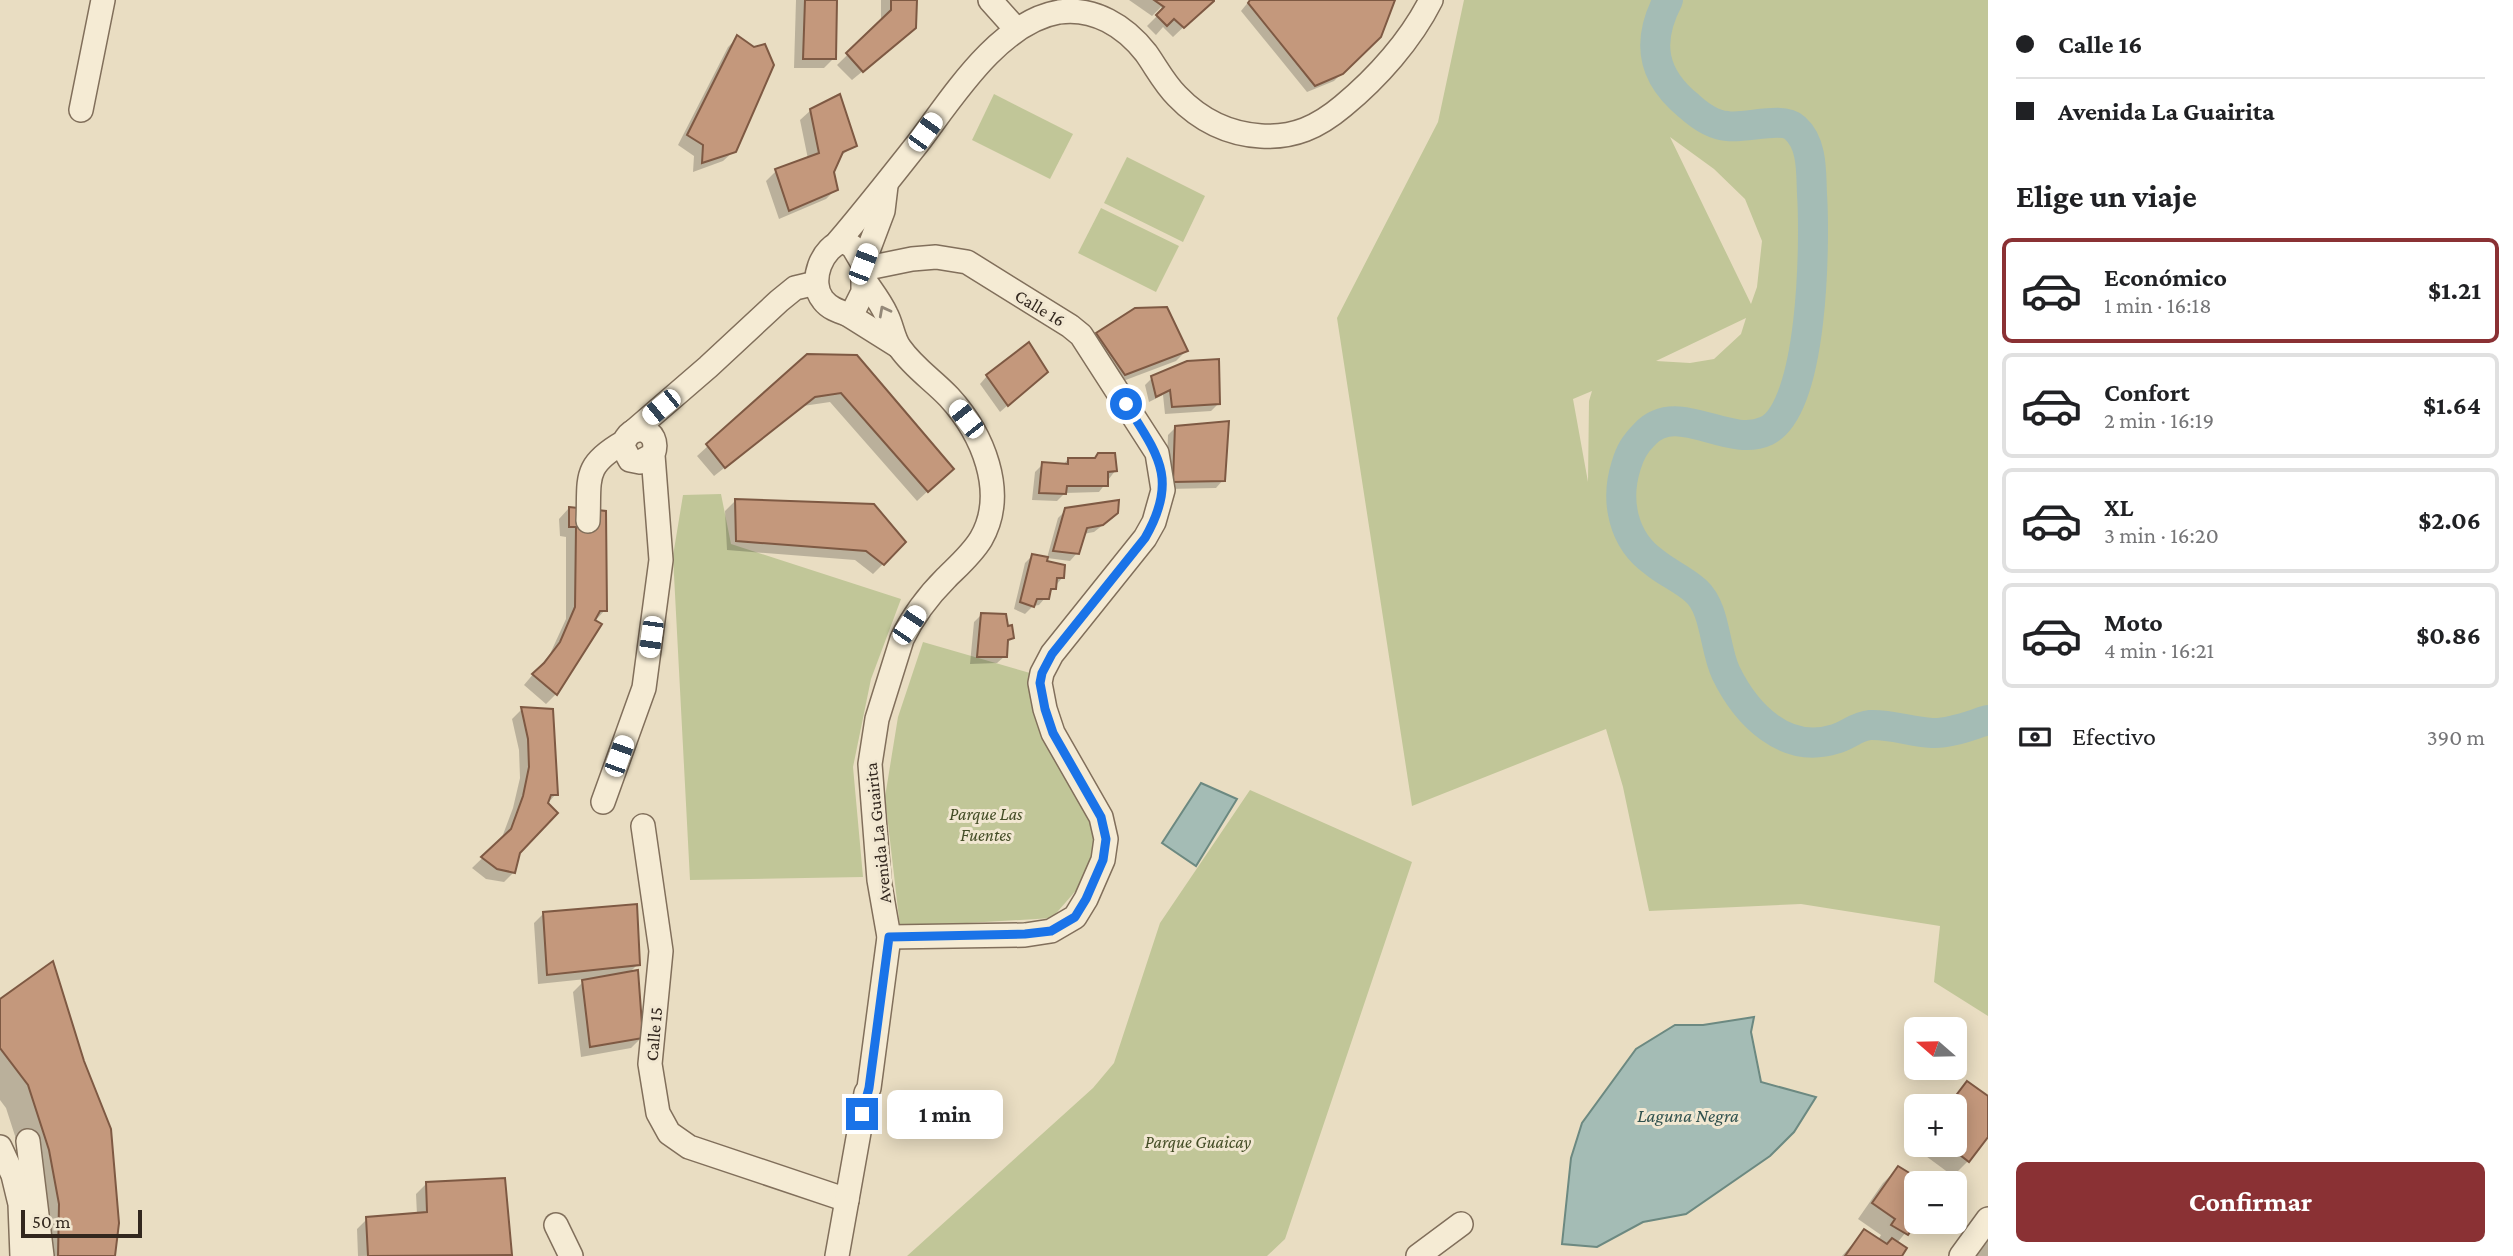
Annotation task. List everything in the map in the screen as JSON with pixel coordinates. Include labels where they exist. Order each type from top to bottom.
[{"type":"street","points":[[80,110],[103,0]]},
{"type":"street","points":[[990,0],[1016,29]]},
{"type":"street","points":[[588,521],[591,471],[595,462],[630,444],[674,397],[795,288],[816,283],[820,266],[962,83],[1016,29],[1059,12],[1076,12],[1110,20],[1135,40],[1175,94],[1202,117],[1240,134],[1285,136],[1317,125],[1360,92],[1394,53],[1431,0]]},
{"type":"street","points":[[847,314],[854,310],[863,292],[863,271],[883,211],[886,184]]},
{"type":"street","name":"Avenida La Guairita","points":[[838,242],[849,243],[886,312],[898,346]]},
{"type":"street","name":"Calle 16","points":[[863,271],[912,259],[936,257],[967,262],[1070,326],[1081,335],[1157,453],[1163,490],[1154,522],[1145,538],[1052,654],[1042,673],[1040,683],[1053,733],[1093,799],[1106,839],[1103,860],[1075,917],[1051,931],[1025,934],[889,937]]},
{"type":"street","name":"Avenida La Guairita","points":[[816,283],[823,301],[898,346],[919,372],[949,397],[984,448],[992,492],[982,537],[968,556],[933,592],[902,639],[873,736],[870,764],[871,804],[879,880],[889,937],[869,1088],[838,1256]]},
{"type":"street","points":[[603,802],[643,688],[661,561],[655,449],[674,397]]},
{"type":"street","points":[[630,444],[640,462],[655,449]]},
{"type":"street","name":"Calle 15","points":[[643,826],[661,951],[650,1063],[658,1113],[670,1133],[689,1147],[847,1200]]},
{"type":"street","points":[[28,1141],[42,1256]]},
{"type":"street","points":[[0,1147],[13,1175],[20,1204],[22,1256]]},
{"type":"street","points":[[1961,1256],[1988,1219]]},
{"type":"street","points":[[1418,1256],[1461,1224]]},
{"type":"street","points":[[556,1225],[570,1256]]},
{"type":"green space","points":[[1464,0],[1988,0],[1988,1016],[1934,982],[1940,926],[1801,904],[1649,911],[1623,787],[1606,729],[1412,806],[1337,318],[1438,122]],"holes":[[[1670,137],[1714,169],[1745,199],[1762,241],[1757,287],[1751,304]],[[1746,318],[1741,334],[1714,359],[1690,363],[1656,361]],[[1592,391],[1589,401],[1588,482],[1573,399]]]},
{"type":"green space","points":[[994,94],[1073,134],[1050,179],[972,140]]},
{"type":"green space","points":[[1127,157],[1205,196],[1183,242],[1104,203]]},
{"type":"green space","points":[[1101,208],[1179,246],[1156,292],[1078,253]]},
{"type":"green space","points":[[721,494],[731,544],[901,599],[871,679],[853,767],[863,877],[690,880],[673,556],[683,495]]},
{"type":"green space","name":"Parque Las Fuentes","points":[[923,642],[1030,673],[1041,723],[1085,800],[1097,841],[1086,879],[1052,918],[900,927],[885,797],[898,717]]},
{"type":"green space","name":"Parque Guaicay","points":[[1250,790],[1412,862],[1285,1239],[1267,1256],[907,1256],[1093,1088],[1114,1063],[1160,923]]},
{"type":"water","points":[[1201,783],[1237,799],[1196,866],[1162,843]]},
{"type":"water","name":"Laguna Negra","points":[[1754,1017],[1751,1032],[1761,1082],[1816,1097],[1794,1132],[1770,1156],[1686,1214],[1643,1222],[1597,1247],[1562,1244],[1571,1158],[1582,1123],[1636,1049],[1675,1025],[1703,1025]]},
{"type":"building","points":[[805,0],[837,0],[836,59],[803,59]]},
{"type":"building","points":[[891,0],[917,0],[916,28],[863,72],[846,53],[891,10]]},
{"type":"building","points":[[1154,0],[1214,1],[1184,28],[1174,19],[1167,26],[1156,15],[1164,7]]},
{"type":"building","points":[[1250,0],[1395,0],[1381,37],[1343,74],[1315,86],[1248,3]]},
{"type":"building","points":[[737,35],[754,47],[765,44],[774,65],[736,152],[702,163],[703,145],[687,135]]},
{"type":"building","points":[[840,94],[857,146],[843,152],[834,172],[838,190],[789,211],[775,169],[819,153],[810,109]]},
{"type":"building","points":[[1167,307],[1188,351],[1125,375],[1096,333],[1135,308]]},
{"type":"building","points":[[1029,342],[1048,372],[1008,406],[986,375]]},
{"type":"building","points":[[807,354],[857,355],[954,469],[928,492],[841,393],[815,397],[725,468],[706,444]]},
{"type":"building","points":[[1219,359],[1220,404],[1172,407],[1170,390],[1156,397],[1151,376],[1187,361]]},
{"type":"building","points":[[1229,421],[1225,481],[1173,482],[1175,426]]},
{"type":"building","points":[[1098,453],[1115,453],[1117,471],[1108,472],[1108,486],[1067,486],[1066,494],[1039,493],[1042,462],[1068,464],[1068,458],[1095,458]]},
{"type":"building","points":[[735,499],[874,504],[906,542],[884,565],[866,551],[736,541]]},
{"type":"building","points":[[1119,500],[1118,513],[1103,525],[1087,528],[1079,554],[1053,551],[1065,508]]},
{"type":"building","points":[[569,507],[606,511],[607,611],[600,611],[595,620],[602,624],[557,695],[532,674],[560,642],[575,607],[576,527],[569,527]]},
{"type":"building","points":[[1032,554],[1048,557],[1047,561],[1065,565],[1064,578],[1057,578],[1056,589],[1051,589],[1049,599],[1037,599],[1034,607],[1020,602]]},
{"type":"building","points":[[981,613],[1006,614],[1008,626],[1012,625],[1014,638],[1008,640],[1007,657],[977,657]]},
{"type":"building","points":[[521,707],[553,709],[558,795],[551,795],[548,803],[558,813],[520,853],[515,873],[497,869],[481,857],[511,829],[523,796],[529,767],[528,739]]},
{"type":"building","points":[[637,904],[640,965],[547,975],[543,912]]},
{"type":"building","points":[[53,961],[84,1061],[111,1129],[119,1223],[115,1256],[58,1256],[59,1204],[49,1150],[28,1085],[0,1048],[0,999]]},
{"type":"building","points":[[638,970],[643,1038],[590,1047],[582,980]]},
{"type":"building","points":[[1967,1081],[1988,1096],[1988,1137],[1969,1162],[1963,1157],[1967,1157],[1967,1094],[1957,1094]]},
{"type":"building","points":[[1898,1166],[1906,1171],[1904,1171],[1904,1233],[1891,1225],[1895,1219],[1872,1203]]},
{"type":"building","points":[[505,1178],[512,1255],[368,1256],[366,1217],[427,1212],[426,1182]]},
{"type":"building","points":[[1864,1229],[1887,1244],[1892,1238],[1907,1248],[1902,1256],[1845,1256]]},
{"type":"waterway","points":[[1668,0],[1657,30],[1656,57],[1667,83],[1677,95],[1698,113],[1717,124],[1735,126],[1782,123],[1795,128],[1805,142],[1810,159],[1813,217],[1811,284],[1802,359],[1794,391],[1782,416],[1766,431],[1751,435],[1672,421],[1658,425],[1645,434],[1631,452],[1623,479],[1622,506],[1629,531],[1643,553],[1691,587],[1703,599],[1711,618],[1722,663],[1734,688],[1756,716],[1784,736],[1817,742],[1839,738],[1870,725],[1939,733],[1988,720]]},
{"type":"route","points":[[862,1114],[869,1088],[889,937],[1051,931],[1075,917],[1103,860],[1106,839],[1101,817],[1053,733],[1040,683],[1052,654],[1145,538],[1160,506],[1162,471],[1157,453],[1126,404]]}]
